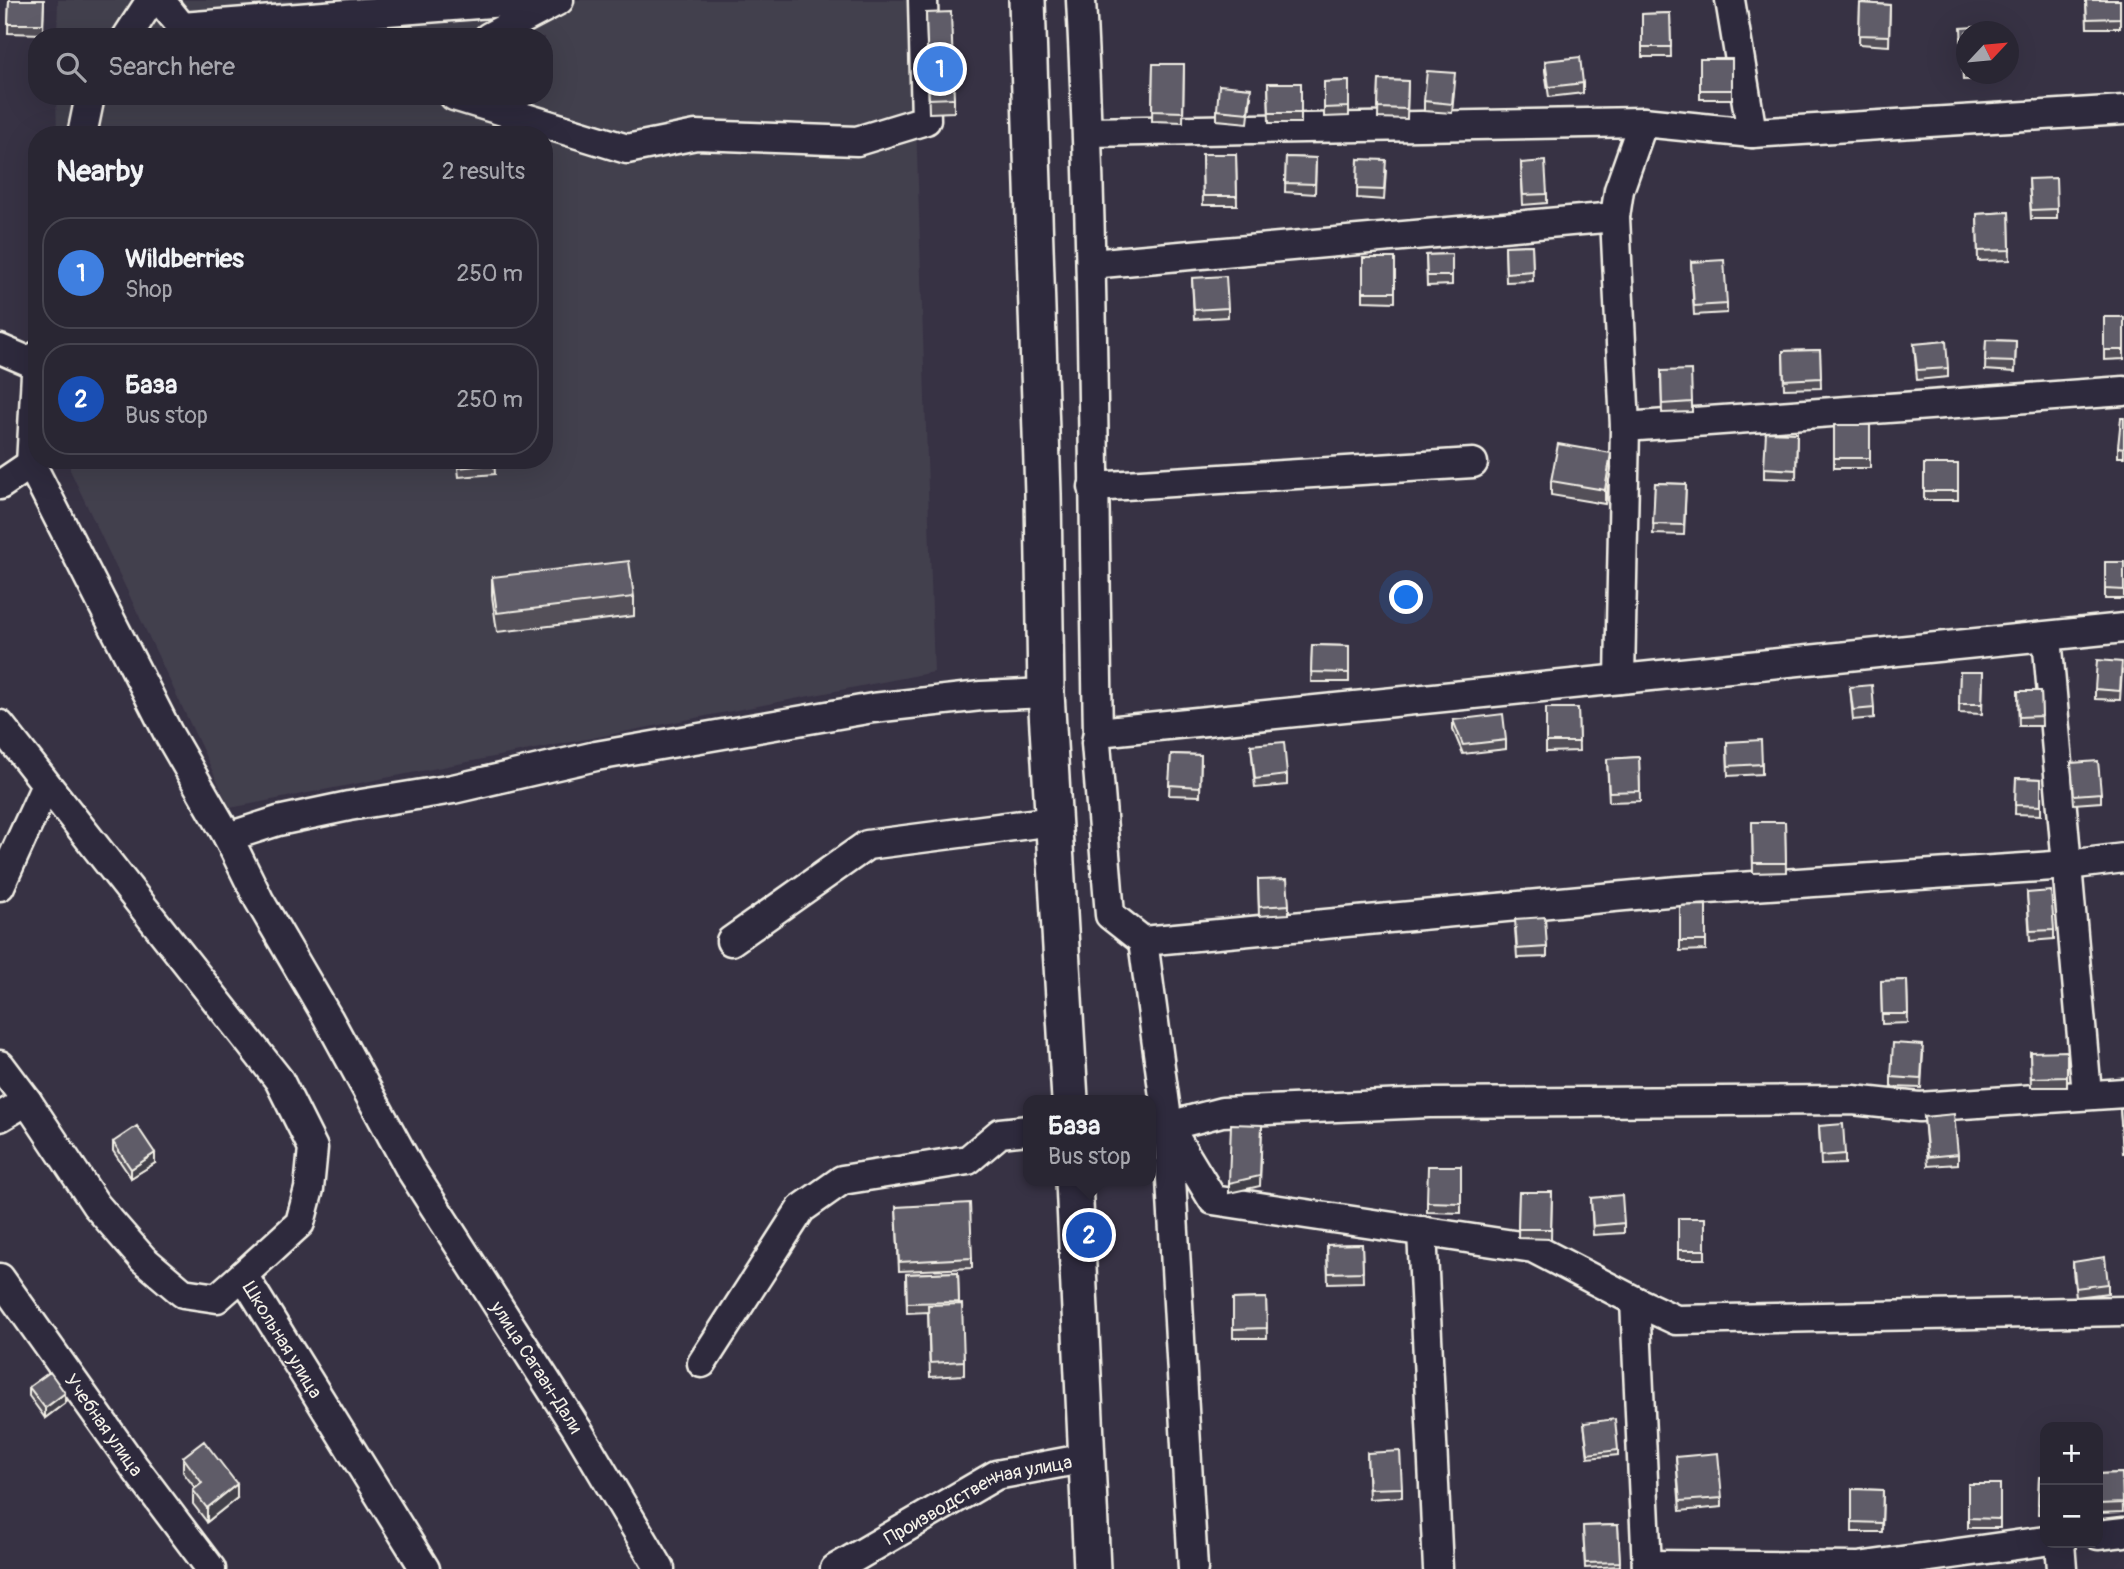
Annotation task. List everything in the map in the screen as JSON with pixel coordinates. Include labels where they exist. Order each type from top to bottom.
[{"type":"main road","points":[[1027,0],[1043,494],[1046,693],[1070,1095]]},
{"type":"main road","points":[[1074,1186],[1092,1569]]},
{"type":"street","points":[[133,28],[151,0]]},
{"type":"street","points":[[160,0],[184,28]]},
{"type":"street","points":[[231,28],[530,0]]},
{"type":"street","points":[[506,28],[559,0]]},
{"type":"street","points":[[553,126],[627,149],[695,135],[857,141],[926,120],[923,0]]},
{"type":"street","points":[[1081,0],[1091,264],[1098,732],[1096,743],[1110,915],[1143,941],[1678,891],[2124,858]]},
{"type":"street","points":[[1730,0],[1752,133]]},
{"type":"street","points":[[84,126],[88,105]]},
{"type":"street","points":[[483,105],[552,126]]},
{"type":"street","points":[[1088,132],[1643,122],[1752,133],[2124,110]]},
{"type":"street","points":[[1619,679],[1625,427],[1615,216],[1619,190],[1643,122]]},
{"type":"street","points":[[1091,264],[1615,216]]},
{"type":"street","points":[[0,349],[28,358]]},
{"type":"street","points":[[1625,427],[2124,391]]},
{"type":"street","points":[[1093,487],[1474,463]]},
{"type":"street","points":[[0,485],[28,466]]},
{"type":"street","name":"улица Сагаан-Дали","points":[[34,469],[169,733],[228,837],[259,900],[410,1167],[577,1429],[660,1569]]},
{"type":"street","points":[[1098,732],[2124,628]]},
{"type":"street","points":[[2047,637],[2087,1094]]},
{"type":"street","points":[[228,837],[278,821],[453,789],[596,756],[873,708],[981,696],[1046,693]]},
{"type":"street","points":[[0,725],[279,1080],[313,1148],[309,1189],[300,1223],[243,1275]]},
{"type":"street","points":[[0,886],[46,785]]},
{"type":"street","points":[[731,941],[867,845],[1053,821]]},
{"type":"street","points":[[1143,941],[1193,1569]]},
{"type":"street","name":"Школьная улица","points":[[0,1065],[96,1205],[143,1259],[183,1293],[217,1298],[243,1275],[425,1569]]},
{"type":"street","points":[[1159,1127],[1222,1112],[1429,1103],[1853,1100],[1919,1107],[2124,1093]]},
{"type":"street","points":[[0,1117],[27,1101]]},
{"type":"street","points":[[1159,1127],[1213,1200],[1533,1248],[1676,1320],[2124,1311]]},
{"type":"street","points":[[702,1363],[800,1209],[842,1180],[968,1160],[1000,1133],[1023,1131]]},
{"type":"street","points":[[1422,1231],[1438,1569]]},
{"type":"street","name":"Учебная улица","points":[[0,1278],[127,1457],[211,1569]]},
{"type":"street","points":[[1635,1301],[1647,1567],[1858,1568],[2040,1542]]},
{"type":"street","name":"Производственная улица","points":[[835,1569],[996,1475],[1087,1458]]},
{"type":"street","points":[[2103,1534],[2124,1532]]},
{"type":"street","points":[[2060,1548],[2062,1569]]},
{"type":"shaded area","points":[[58,0],[912,0],[934,672],[230,808],[70,469],[553,469],[553,126],[57,126],[56,105],[553,105],[553,28],[57,28]]},
{"type":"building","points":[[9,0],[44,0],[43,24],[8,24]]},
{"type":"building","points":[[2086,0],[2120,0],[2120,18],[2087,19]]},
{"type":"building","points":[[1860,3],[1890,5],[1889,36],[1859,35]]},
{"type":"building","points":[[951,12],[954,98],[929,99],[926,13]]},
{"type":"building","points":[[1670,13],[1671,47],[1642,47],[1642,14]]},
{"type":"building","points":[[1580,57],[1583,83],[1549,87],[1545,61]]},
{"type":"building","points":[[1700,59],[1732,59],[1732,90],[1700,90]]},
{"type":"building","points":[[1153,64],[1184,64],[1183,112],[1152,111]]},
{"type":"building","points":[[1427,71],[1455,73],[1452,104],[1424,101]]},
{"type":"building","points":[[1379,80],[1408,81],[1407,109],[1378,108]]},
{"type":"building","points":[[1349,81],[1349,107],[1324,108],[1324,82]]},
{"type":"building","points":[[1268,83],[1301,83],[1301,113],[1269,113]]},
{"type":"building","points":[[1219,85],[1251,88],[1248,113],[1217,110]]},
{"type":"building","points":[[1202,154],[1236,154],[1237,196],[1203,196]]},
{"type":"building","points":[[1286,157],[1316,158],[1315,184],[1285,183]]},
{"type":"building","points":[[1358,159],[1386,160],[1384,190],[1357,189]]},
{"type":"building","points":[[1545,161],[1547,194],[1523,195],[1521,163]]},
{"type":"building","points":[[2056,178],[2057,209],[2031,210],[2029,179]]},
{"type":"building","points":[[2009,212],[2010,250],[1978,251],[1977,214]]},
{"type":"building","points":[[1532,245],[1533,271],[1506,273],[1505,246]]},
{"type":"building","points":[[1452,254],[1452,276],[1427,276],[1426,255]]},
{"type":"building","points":[[1363,258],[1395,258],[1395,292],[1363,292]]},
{"type":"building","points":[[1724,260],[1727,304],[1694,306],[1691,262]]},
{"type":"building","points":[[1226,276],[1228,308],[1194,310],[1192,278]]},
{"type":"building","points":[[2104,317],[2124,317],[2124,350],[2104,350]]},
{"type":"building","points":[[1986,340],[2016,341],[2015,362],[1985,361]]},
{"type":"building","points":[[1946,341],[1948,368],[1917,370],[1914,344]]},
{"type":"building","points":[[1820,350],[1821,378],[1784,380],[1783,351]]},
{"type":"building","points":[[1691,370],[1692,402],[1662,404],[1661,371]]},
{"type":"building","points":[[2121,418],[2124,418],[2124,448],[2118,447]]},
{"type":"building","points":[[1834,425],[1870,425],[1870,458],[1834,458]]},
{"type":"building","points":[[1766,432],[1797,433],[1796,470],[1764,468]]},
{"type":"building","points":[[1558,444],[1611,453],[1605,490],[1551,481]]},
{"type":"building","points":[[1924,464],[1958,464],[1958,491],[1924,491]]},
{"type":"building","points":[[1655,483],[1686,484],[1684,525],[1653,524]]},
{"type":"building","points":[[629,561],[634,597],[497,613],[492,577]]},
{"type":"building","points":[[2105,562],[2124,562],[2124,590],[2105,589]]},
{"type":"building","points":[[1312,645],[1349,646],[1349,673],[1311,672]]},
{"type":"building","points":[[2097,660],[2122,662],[2120,691],[2095,689]]},
{"type":"building","points":[[1960,672],[1983,672],[1982,704],[1959,704]]},
{"type":"building","points":[[1872,685],[1874,708],[1853,710],[1850,687]]},
{"type":"building","points":[[2018,691],[2041,691],[2042,716],[2019,717]]},
{"type":"building","points":[[1546,708],[1578,708],[1579,742],[1546,742]]},
{"type":"building","points":[[1503,714],[1506,740],[1463,745],[1453,720]]},
{"type":"building","points":[[1761,740],[1762,764],[1728,766],[1727,742]]},
{"type":"building","points":[[1284,742],[1287,775],[1255,779],[1251,745]]},
{"type":"building","points":[[1171,754],[1201,755],[1200,787],[1169,785]]},
{"type":"building","points":[[1639,757],[1640,791],[1609,792],[1607,759]]},
{"type":"building","points":[[2098,761],[2101,793],[2074,795],[2071,763]]},
{"type":"building","points":[[2016,778],[2041,779],[2041,806],[2015,805]]},
{"type":"building","points":[[1752,822],[1785,822],[1786,863],[1753,863]]},
{"type":"building","points":[[1287,879],[1289,905],[1259,907],[1258,880]]},
{"type":"building","points":[[2051,891],[2054,930],[2030,931],[2027,893]]},
{"type":"building","points":[[1706,905],[1706,941],[1680,941],[1680,906]]},
{"type":"building","points":[[1545,917],[1547,947],[1517,949],[1515,919]]},
{"type":"building","points":[[1907,980],[1908,1014],[1882,1014],[1881,981]]},
{"type":"building","points":[[1893,1043],[1923,1045],[1921,1079],[1891,1077]]},
{"type":"building","points":[[2067,1051],[2067,1077],[2031,1078],[2030,1052]]},
{"type":"building","points":[[2120,1109],[2124,1109],[2123,1144]]},
{"type":"building","points":[[1954,1114],[1958,1154],[1928,1157],[1924,1117]]},
{"type":"building","points":[[1231,1124],[1262,1125],[1260,1176],[1229,1183]]},
{"type":"building","points":[[1843,1124],[1845,1154],[1821,1156],[1819,1126]]},
{"type":"building","points":[[137,1126],[155,1153],[131,1169],[113,1142]]},
{"type":"building","points":[[1428,1166],[1461,1166],[1461,1203],[1427,1202]]},
{"type":"building","points":[[1519,1192],[1552,1192],[1551,1229],[1518,1229]]},
{"type":"building","points":[[1622,1195],[1624,1223],[1593,1226],[1591,1198]]},
{"type":"building","points":[[970,1203],[972,1258],[899,1262],[896,1207]]},
{"type":"building","points":[[1678,1218],[1705,1218],[1705,1250],[1678,1250]]},
{"type":"building","points":[[1362,1244],[1363,1272],[1328,1273],[1327,1245]]},
{"type":"building","points":[[2105,1257],[2108,1284],[2076,1288],[2073,1262]]},
{"type":"building","points":[[958,1272],[959,1302],[907,1303],[906,1274]]},
{"type":"building","points":[[1266,1298],[1267,1328],[1233,1329],[1233,1299]]},
{"type":"building","points":[[962,1304],[964,1361],[930,1363],[928,1305]]},
{"type":"building","points":[[50,1372],[65,1393],[45,1408],[29,1387]]},
{"type":"building","points":[[1615,1419],[1618,1450],[1588,1454],[1584,1423]]},
{"type":"building","points":[[204,1441],[237,1484],[207,1508],[193,1490],[202,1483],[183,1457]]},
{"type":"building","points":[[1400,1451],[1402,1488],[1369,1489],[1367,1453]]},
{"type":"building","points":[[1718,1453],[1722,1498],[1680,1501],[1676,1457]]},
{"type":"building","points":[[2122,1473],[2123,1503],[2103,1504],[2103,1474]]},
{"type":"building","points":[[2039,1477],[2040,1477],[2040,1504]]},
{"type":"building","points":[[1968,1484],[2000,1484],[2000,1519],[1968,1518]]},
{"type":"building","points":[[1852,1489],[1883,1490],[1882,1523],[1852,1522]]},
{"type":"building","points":[[1618,1525],[1620,1562],[1585,1563],[1583,1526]]},
{"type":"place","name":"Wildberries","points":[[940,69]]},
{"type":"place","name":"База","points":[[1089,1235]]}]
